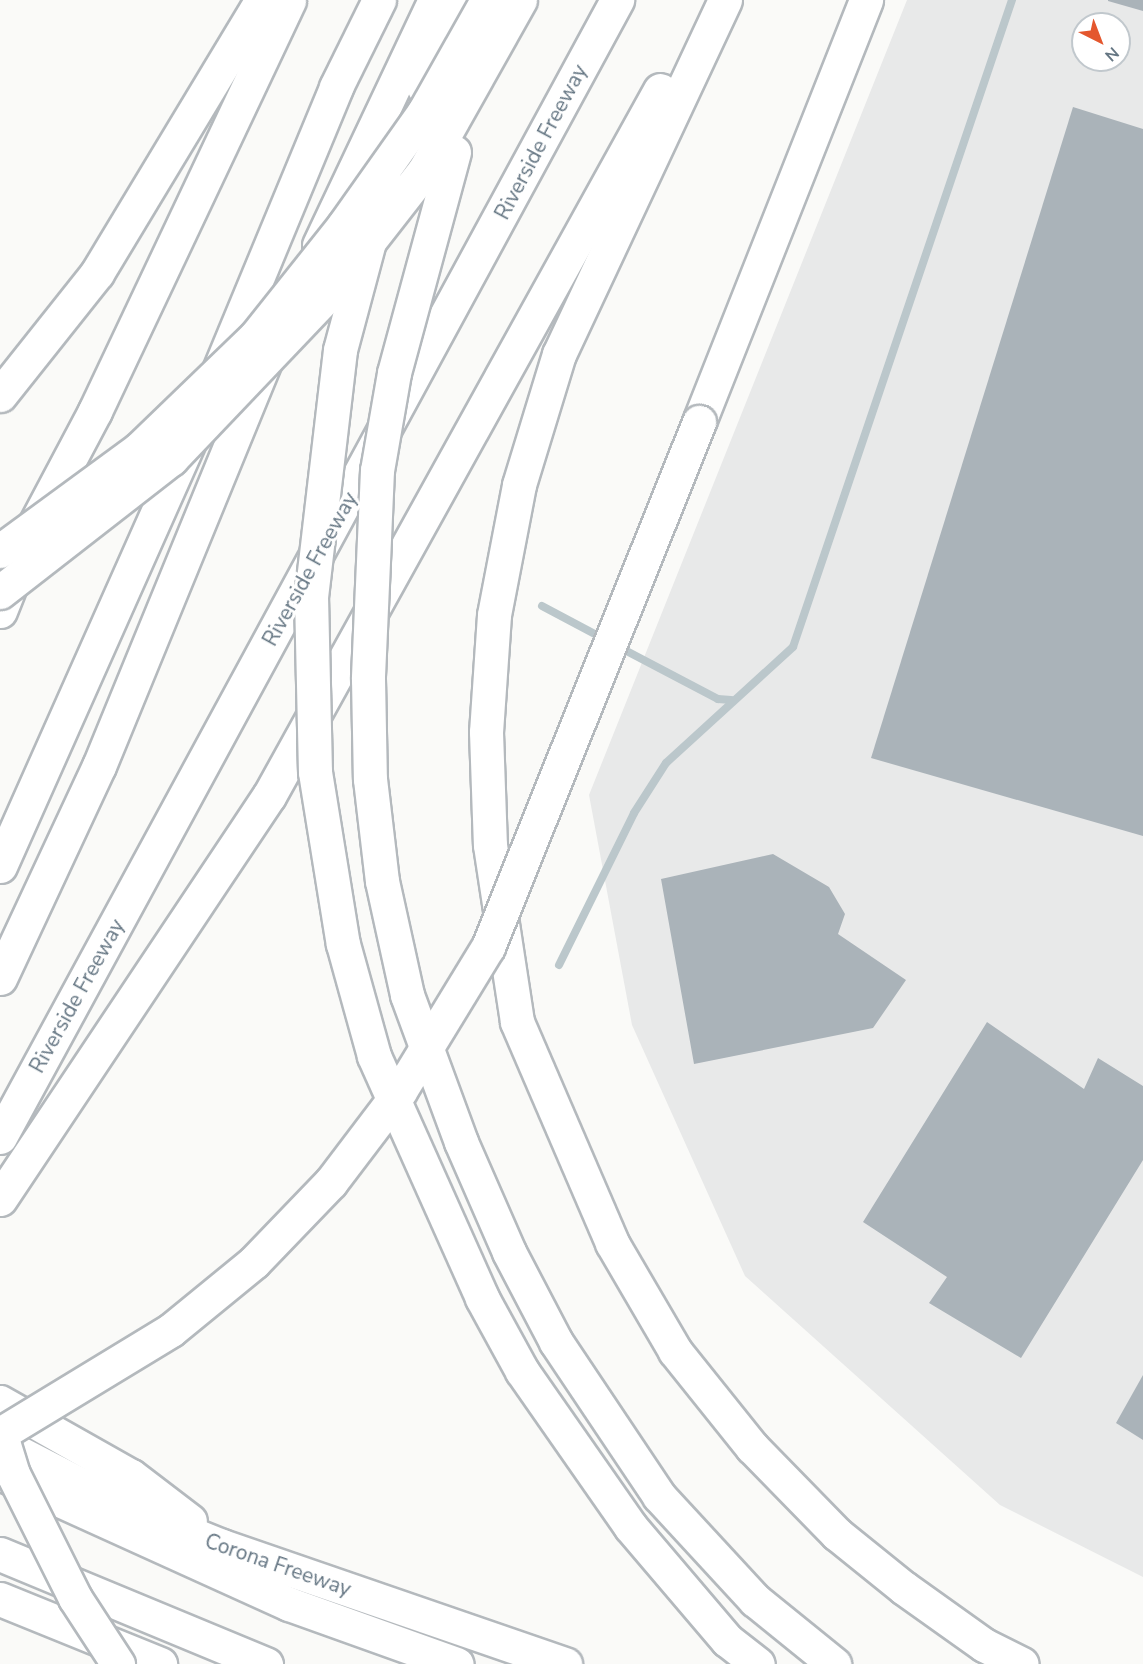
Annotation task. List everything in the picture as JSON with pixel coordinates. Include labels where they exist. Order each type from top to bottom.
[{"type":"highway","points":[[0,395],[97,273],[262,0]]},
{"type":"highway","points":[[0,611],[32,530],[95,411],[289,0]]},
{"type":"highway","points":[[0,867],[379,0]]},
{"type":"highway","points":[[0,978],[99,766],[279,329],[435,0]]},
{"type":"highway","points":[[465,0],[385,183],[340,350],[311,596],[315,772],[343,944],[374,1056],[482,1298],[522,1371],[630,1526],[727,1640],[758,1664]]},
{"type":"highway","points":[[0,551],[140,448],[255,337],[424,112],[487,0]]},
{"type":"highway","points":[[510,0],[454,152],[394,373],[376,491],[368,679],[370,779],[382,881],[407,995],[461,1142],[508,1252],[556,1342],[659,1496],[754,1600],[834,1664]]},
{"type":"highway","points":[[0,592],[171,459],[327,295],[424,171],[520,0]]},
{"type":"highway","name":"Riverside Freeway","points":[[0,1137],[617,0]]},
{"type":"highway","points":[[0,1198],[269,796],[710,0]]},
{"type":"highway","points":[[725,0],[560,354],[519,485],[494,615],[486,732],[490,845],[517,1022],[612,1243],[675,1351],[752,1448],[837,1534],[904,1588],[984,1645],[1022,1664]]},
{"type":"highway","points":[[118,1664],[75,1598],[14,1474],[0,1433],[171,1330],[254,1262],[331,1182],[400,1091],[488,947],[866,0]]},
{"type":"highway","points":[[0,1402],[131,1476],[222,1546]]},
{"type":"highway","name":"Corona Freeway","points":[[0,1443],[120,1505],[222,1546],[565,1664]]},
{"type":"highway","points":[[0,1473],[289,1604],[457,1664]]},
{"type":"highway","points":[[0,1554],[266,1664]]},
{"type":"highway","points":[[0,1599],[160,1664]]},
{"type":"shaded area","points":[[907,0],[1143,0],[1143,1577],[1000,1505],[745,1276],[632,1025],[589,795]]},
{"type":"building","points":[[1143,0],[1143,11],[1108,1]]},
{"type":"building","points":[[1073,107],[1143,129],[1143,836],[871,758]]},
{"type":"building","points":[[773,854],[829,887],[845,914],[838,934],[906,980],[873,1028],[694,1064],[661,879]]},
{"type":"building","points":[[987,1022],[1084,1089],[1098,1058],[1143,1086],[1143,1160],[1021,1358],[929,1303],[947,1277],[863,1222]]},
{"type":"building","points":[[1143,1375],[1143,1440],[1116,1423]]},
{"type":"waterway","points":[[559,965],[634,813],[666,763],[793,647],[1012,0]]},
{"type":"waterway","points":[[542,606],[606,640]]},
{"type":"waterway","points":[[617,646],[718,699],[731,700]]}]
